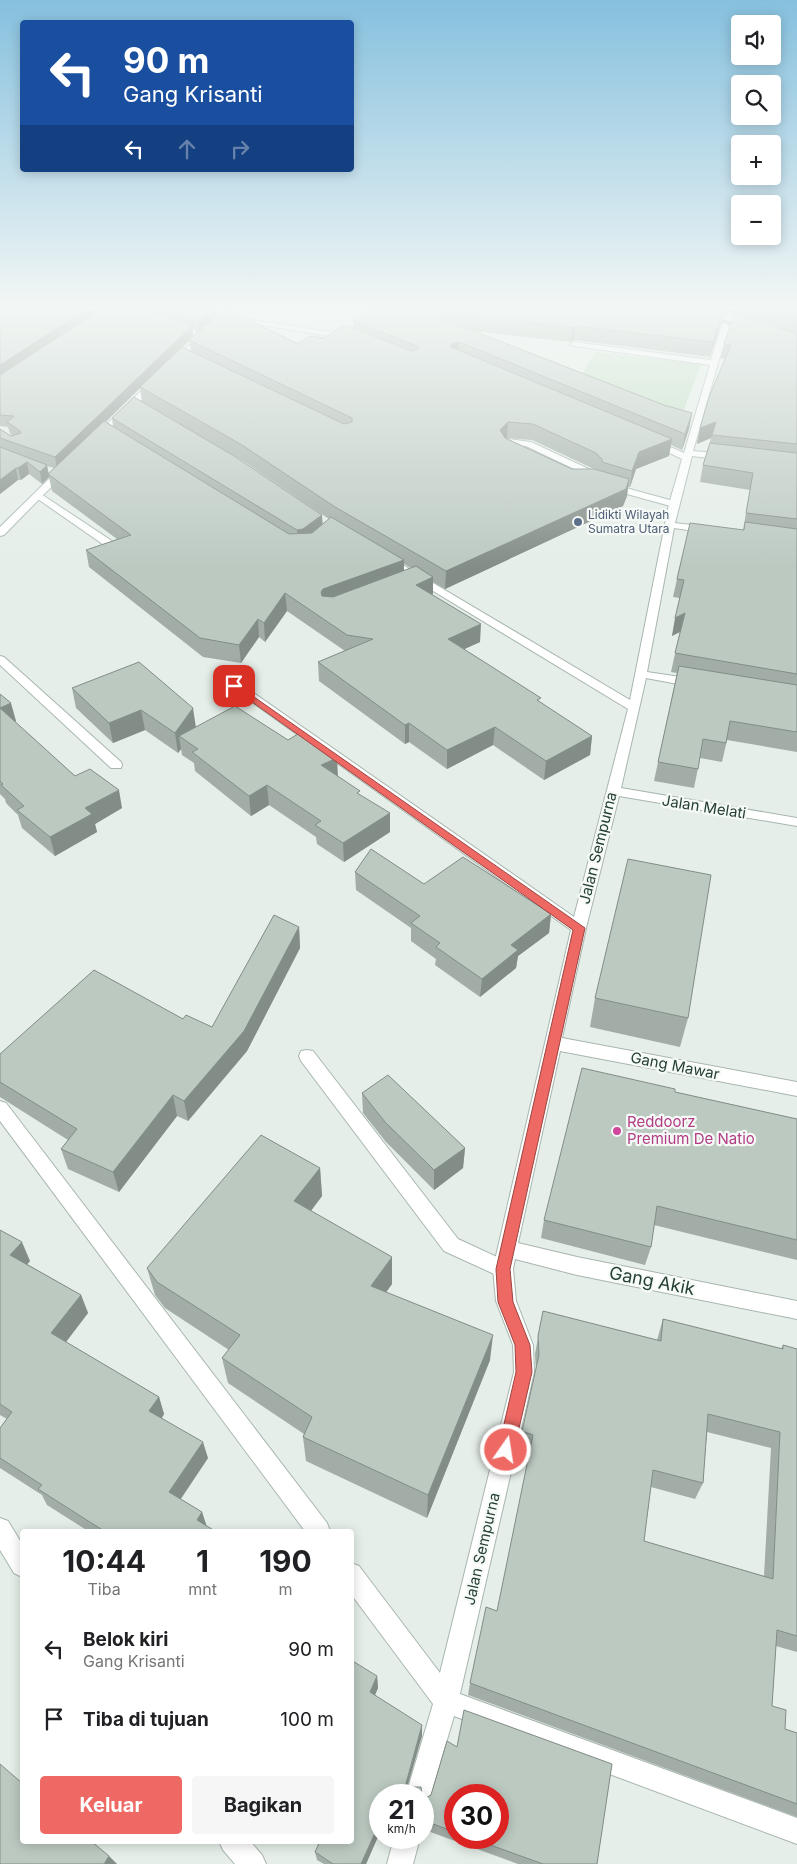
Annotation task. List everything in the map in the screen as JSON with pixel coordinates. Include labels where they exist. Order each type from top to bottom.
[{"type":"street","points":[[92,443],[110,433],[146,395]]},
{"type":"street","name":"Jalan Sempurna","points":[[422,1784],[446,1701],[524,1372],[523,1345],[506,1302],[503,1269],[507,1249],[579,928],[634,708],[674,504],[705,395]]},
{"type":"street","points":[[642,438],[687,455],[733,458]]},
{"type":"street","points":[[516,454],[505,446],[508,442],[528,444],[581,469],[594,477],[587,482],[674,504]]},
{"type":"street","points":[[0,533],[38,495],[54,474],[71,463]]},
{"type":"street","points":[[38,495],[108,543]]},
{"type":"street","points":[[670,525],[719,531]]},
{"type":"street","points":[[375,553],[634,708]]},
{"type":"street","points":[[400,585],[418,578]]},
{"type":"street","points":[[0,659],[116,765]]},
{"type":"street","points":[[641,674],[709,685]]},
{"type":"street","points":[[234,686],[579,928]]},
{"type":"street","name":"Jalan Melati","points":[[612,791],[797,822]]},
{"type":"street","name":"Gang Mawar","points":[[553,1043],[797,1089]]},
{"type":"street","points":[[307,1056],[451,1245],[503,1269]]},
{"type":"street","points":[[0,1108],[317,1529]]},
{"type":"street","name":"Gang Akik","points":[[507,1249],[577,1266],[797,1310]]},
{"type":"street","points":[[0,1529],[20,1562]]},
{"type":"street","points":[[354,1578],[446,1701],[797,1831]]},
{"type":"street","points":[[235,1844],[252,1864]]},
{"type":"street","points":[[400,1864],[404,1849]]},
{"type":"green space","points":[[608,395],[689,395],[679,423]]},
{"type":"building","points":[[0,395],[120,395],[55,457],[0,438],[0,429],[11,436],[21,433],[7,422],[14,416],[0,415]]},
{"type":"building","points":[[154,395],[283,395],[344,424],[352,422],[352,418],[304,395],[566,395],[672,439],[639,452],[632,471],[602,462],[602,459],[596,453],[533,424],[508,422],[500,430],[505,438],[572,469],[594,469],[629,479],[626,489],[446,571],[335,507],[242,445]]},
{"type":"building","points":[[589,395],[638,395],[692,413],[685,434]]},
{"type":"building","points":[[710,395],[797,395],[797,444],[712,435],[716,422],[700,428]]},
{"type":"building","points":[[134,397],[234,456],[322,515],[303,529],[297,530],[112,418]]},
{"type":"building","points":[[104,421],[289,534],[312,533],[331,517],[404,560],[323,589],[321,592],[322,596],[333,597],[416,566],[433,577],[416,585],[481,624],[448,639],[541,698],[537,700],[592,736],[546,761],[495,727],[447,750],[409,723],[405,725],[318,662],[373,639],[347,635],[285,593],[264,623],[258,619],[239,645],[200,638],[86,550],[131,535],[48,474]]},
{"type":"building","points":[[710,443],[797,453],[797,519],[746,513],[753,473],[703,465]]},
{"type":"building","points":[[0,447],[47,465],[40,472],[27,462],[0,480]]},
{"type":"building","points":[[745,522],[797,529],[797,674],[675,653],[685,613],[675,618],[684,580],[677,579],[690,523],[744,530]]},
{"type":"building","points":[[139,662],[193,708],[175,733],[141,710],[109,723],[72,688]]},
{"type":"building","points":[[679,666],[797,685],[797,732],[730,721],[726,743],[703,739],[698,769],[658,762]]},
{"type":"building","points":[[0,694],[11,703],[0,708]]},
{"type":"building","points":[[235,706],[288,740],[298,734],[337,758],[321,765],[360,791],[357,793],[390,813],[343,843],[315,825],[321,821],[267,785],[249,796],[192,752],[198,749],[179,736]]},
{"type":"building","points":[[0,708],[75,776],[90,769],[119,790],[85,808],[92,814],[50,837],[17,810],[24,806],[1,785],[3,784],[0,781]]},
{"type":"building","points":[[371,849],[424,884],[463,857],[551,914],[511,945],[518,950],[482,979],[436,947],[440,943],[411,923],[420,916],[355,872]]},
{"type":"building","points":[[628,859],[711,875],[688,1018],[595,998]]},
{"type":"building","points":[[274,915],[299,927],[244,1031],[184,1101],[173,1095],[113,1172],[61,1149],[77,1129],[0,1082],[0,1054],[94,970],[183,1019],[186,1015],[212,1027]]},
{"type":"building","points":[[582,1068],[675,1089],[675,1092],[797,1119],[797,1240],[657,1206],[651,1247],[544,1220]]},
{"type":"building","points":[[388,1075],[465,1148],[434,1170],[385,1122],[362,1093]]},
{"type":"building","points":[[261,1135],[320,1168],[294,1201],[392,1257],[371,1286],[493,1335],[428,1495],[303,1437],[312,1417],[222,1358],[240,1335],[157,1282],[147,1268]]},
{"type":"building","points":[[0,1230],[22,1242],[10,1255],[81,1295],[51,1333],[159,1397],[149,1411],[203,1442],[169,1492],[202,1512],[197,1520],[212,1529],[101,1529],[38,1489],[42,1485],[0,1458],[0,1428],[12,1412],[0,1404]]},
{"type":"building","points":[[543,1311],[661,1341],[663,1319],[783,1349],[783,1345],[797,1349],[797,1636],[777,1630],[772,1706],[786,1710],[785,1729],[797,1733],[797,1804],[470,1683],[486,1607],[497,1611],[533,1435],[522,1431],[539,1355],[538,1336]],"holes":[[[708,1414],[780,1432],[773,1579],[644,1541],[653,1470],[703,1483]]]},
{"type":"building","points":[[354,1662],[377,1676],[370,1692],[422,1725],[406,1784],[369,1784],[369,1846],[361,1864],[333,1864],[315,1852],[319,1844],[354,1844]]},
{"type":"building","points":[[464,1710],[612,1764],[597,1864],[543,1864],[501,1849],[509,1849],[509,1784],[444,1784],[444,1828],[434,1824],[434,1785],[447,1741],[457,1747]]},
{"type":"building","points":[[0,1764],[20,1781],[20,1844],[95,1844],[109,1856],[104,1864],[0,1864]]},
{"type":"place","name":"Lidikti Wilayah Sumatra Utara","points":[[578,522]]},
{"type":"place","name":"Reddoorz Premium De Natio","points":[[617,1131]]},
{"type":"route","points":[[234,686],[579,928],[503,1269],[506,1302],[523,1345],[524,1372],[506,1450]]}]
